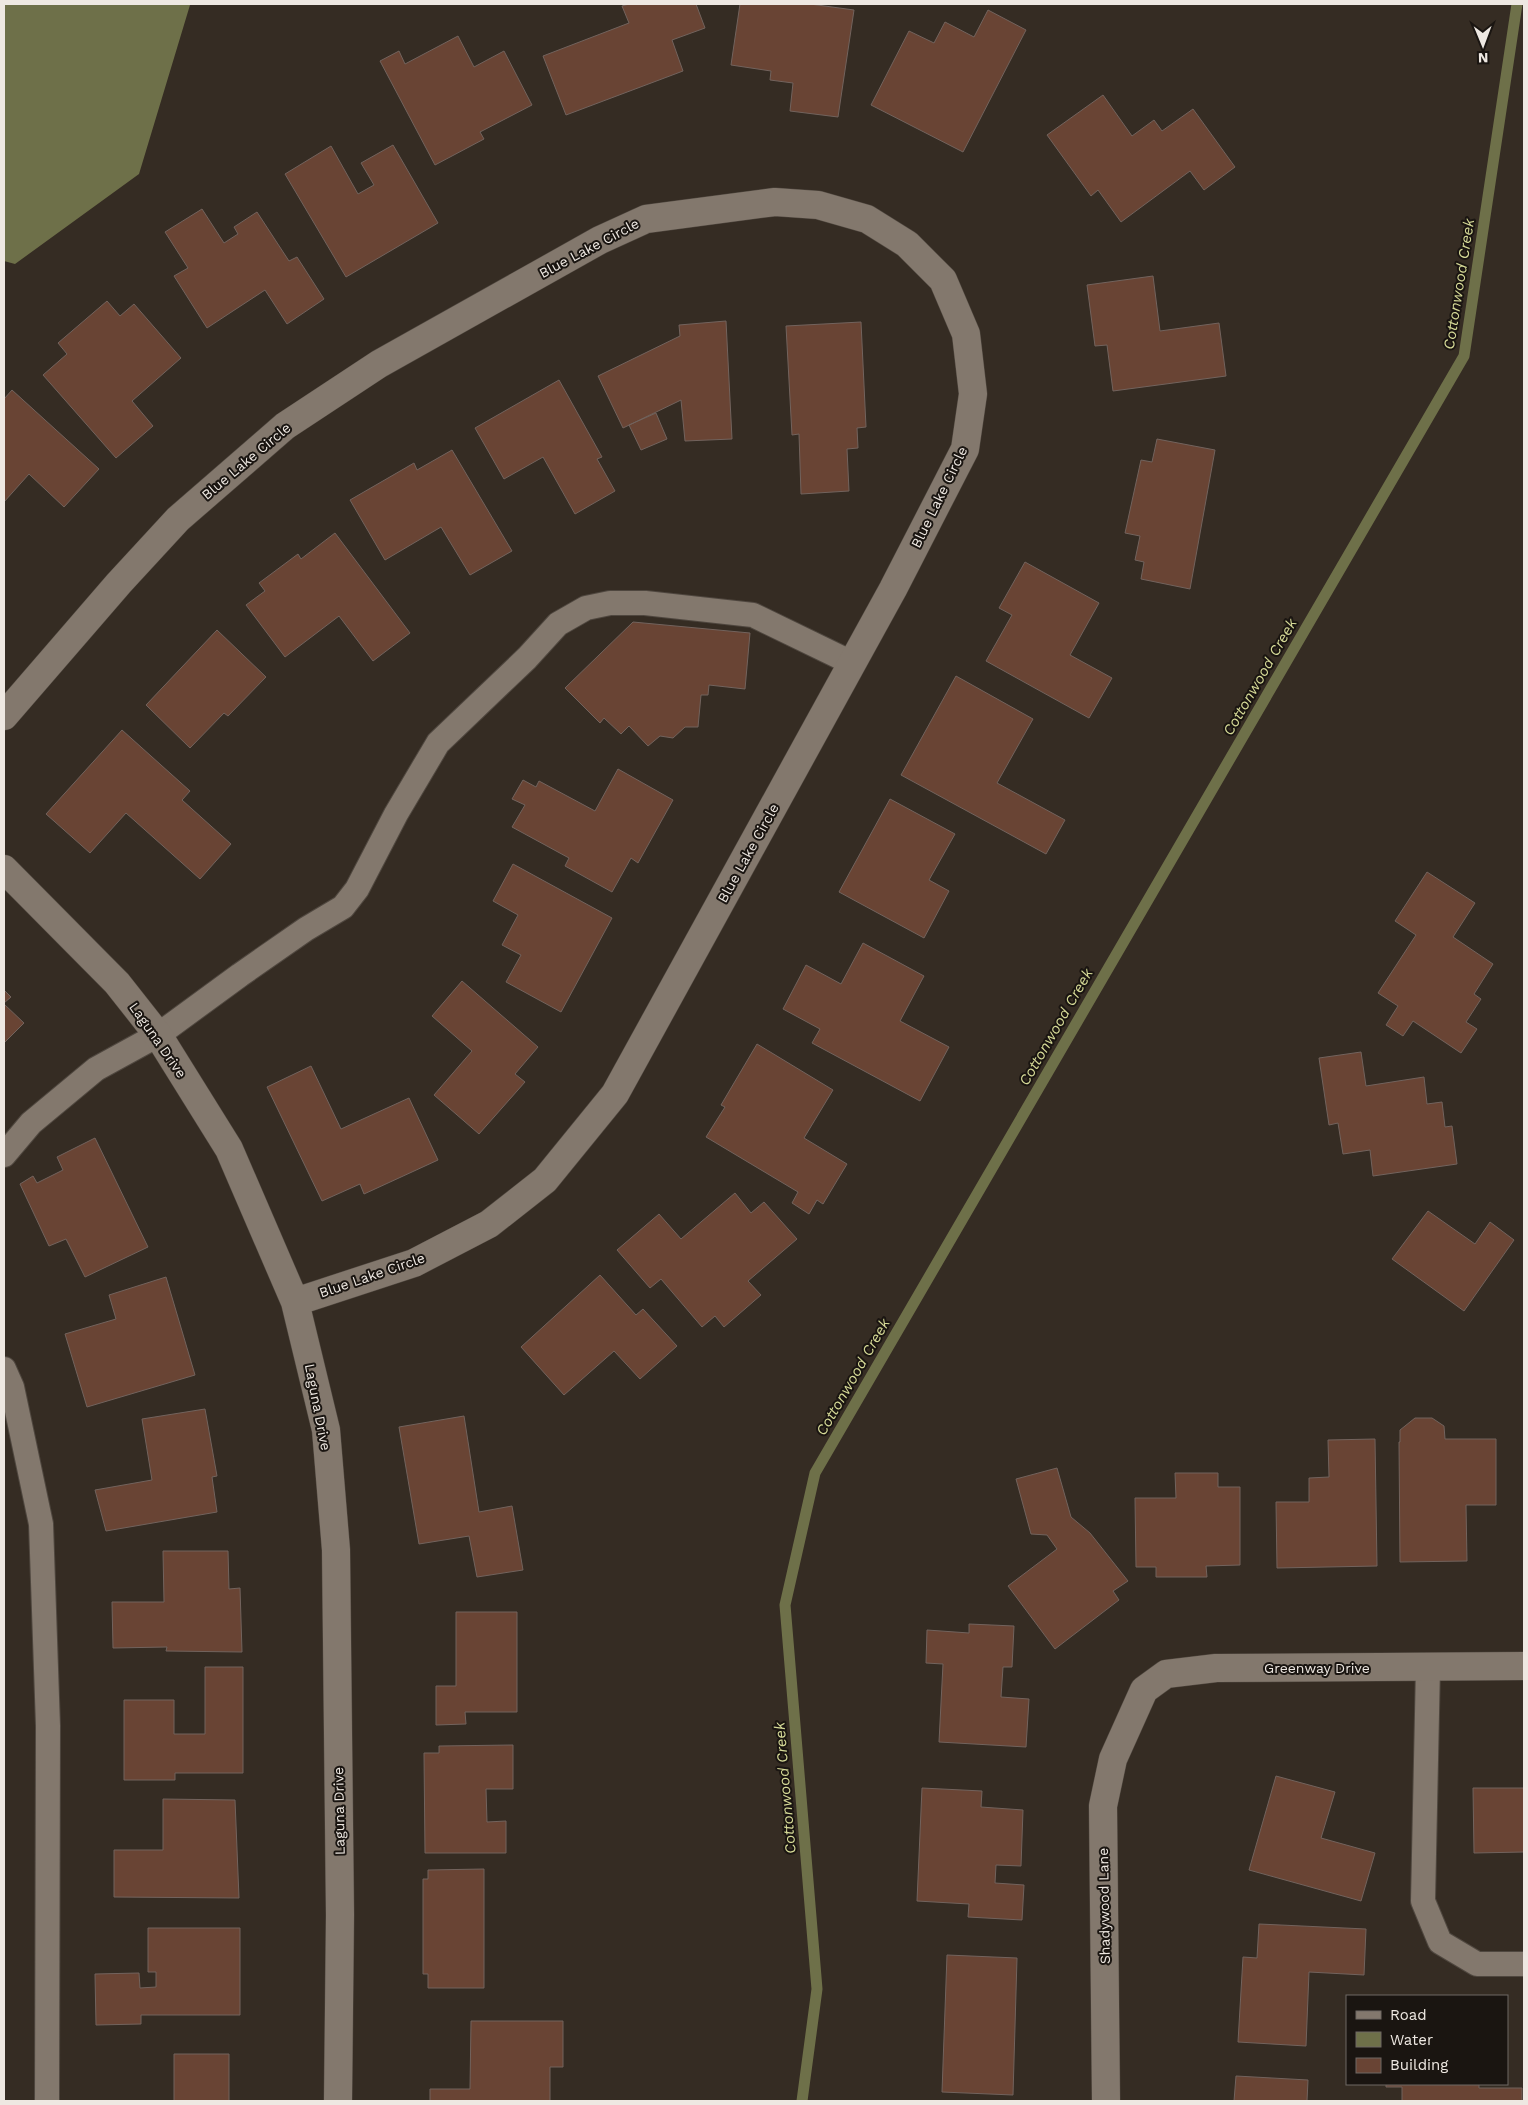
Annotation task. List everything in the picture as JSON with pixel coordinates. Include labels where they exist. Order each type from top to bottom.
[{"type":"street","name":"Blue Lake Circle","points":[[4,716],[119,583],[178,519],[285,426],[379,364],[600,240],[646,219],[775,202],[818,206],[867,219],[907,244],[942,280],[966,334],[973,394],[965,449],[893,589],[615,1094],[545,1180],[489,1224],[414,1263],[294,1302]]},
{"type":"street","name":"Laguna Drive","points":[[4,869],[117,983],[158,1035],[229,1149],[294,1302],[326,1430],[336,1550],[340,1915],[338,2101]]},
{"type":"street","name":"Greenway Drive","points":[[1132,1716],[1144,1690],[1166,1674],[1216,1668],[1524,1666]]},
{"type":"street","name":"Shadywood Lane","points":[[1106,2101],[1103,1806],[1114,1759],[1132,1716]]},
{"type":"lane","points":[[4,1155],[31,1123],[96,1069],[158,1035],[306,929],[343,907],[357,889],[396,814],[438,743],[527,658],[558,624],[586,608],[610,603],[645,603],[753,615],[852,663]]},
{"type":"lane","points":[[4,1369],[12,1387],[40,1524],[48,1726],[47,2101]]},
{"type":"lane","points":[[1428,1667],[1423,1901],[1440,1942],[1477,1964],[1524,1964]]},
{"type":"water","points":[[4,4],[192,4],[190,5],[139,174],[15,264],[4,261]]},
{"type":"building","points":[[629,4],[696,4],[705,28],[672,40],[683,71],[566,115],[543,56],[629,23],[622,6]]},
{"type":"building","points":[[740,4],[810,4],[854,10],[838,117],[790,111],[793,83],[770,80],[771,71],[731,65]]},
{"type":"building","points":[[988,10],[1026,30],[963,152],[871,105],[909,31],[934,43],[945,22],[974,37]]},
{"type":"building","points":[[458,36],[474,67],[504,51],[532,105],[480,132],[484,139],[435,165],[380,61],[399,51],[405,64]]},
{"type":"building","points":[[1103,95],[1132,136],[1154,120],[1162,131],[1193,109],[1235,167],[1204,190],[1190,171],[1121,222],[1098,190],[1091,196],[1047,135]]},
{"type":"building","points":[[393,145],[438,223],[346,277],[285,174],[331,146],[358,194],[374,185],[361,163]]},
{"type":"building","points":[[202,209],[224,243],[238,234],[234,227],[257,212],[289,261],[297,257],[324,299],[287,324],[265,290],[207,328],[174,276],[188,268],[165,232]]},
{"type":"building","points":[[1153,276],[1160,331],[1219,323],[1226,376],[1113,391],[1107,345],[1095,346],[1087,285]]},
{"type":"building","points":[[107,301],[120,316],[134,304],[181,358],[132,401],[153,426],[116,458],[43,375],[67,354],[58,343]]},
{"type":"building","points":[[726,321],[732,439],[685,441],[681,400],[623,428],[598,376],[680,336],[679,325]]},
{"type":"building","points":[[861,322],[866,427],[857,428],[858,448],[847,449],[849,491],[801,494],[799,434],[792,435],[786,326]]},
{"type":"building","points":[[559,380],[602,457],[597,459],[615,491],[575,514],[543,457],[504,479],[475,428]]},
{"type":"building","points":[[12,390],[99,469],[64,507],[29,474],[4,502],[4,399]]},
{"type":"building","points":[[656,413],[667,439],[641,450],[629,425]]},
{"type":"building","points":[[1157,439],[1215,450],[1190,589],[1141,579],[1144,562],[1135,560],[1140,536],[1125,533],[1141,460],[1152,462]]},
{"type":"building","points":[[452,450],[512,551],[470,575],[441,527],[385,560],[350,500],[414,463],[417,470]]},
{"type":"building","points":[[335,533],[410,633],[373,661],[339,616],[285,657],[246,605],[265,591],[259,583],[298,554],[301,559]]},
{"type":"building","points":[[1025,562],[1099,603],[1070,655],[1112,678],[1089,718],[986,661],[1012,615],[999,608]]},
{"type":"building","points":[[633,622],[750,633],[745,689],[709,685],[708,695],[701,695],[698,727],[685,727],[673,738],[660,736],[648,746],[629,726],[621,734],[604,718],[600,723],[565,688]]},
{"type":"building","points":[[217,630],[266,677],[228,716],[224,713],[190,748],[146,705]]},
{"type":"building","points":[[956,676],[1033,719],[997,783],[1065,820],[1046,854],[901,775]]},
{"type":"building","points":[[122,730],[190,791],[182,800],[231,844],[200,879],[126,813],[90,853],[46,814]]},
{"type":"building","points":[[618,769],[673,800],[638,863],[631,858],[612,892],[565,866],[569,858],[512,827],[525,805],[512,799],[523,780],[536,787],[539,781],[595,811]]},
{"type":"building","points":[[890,799],[955,834],[929,880],[949,891],[924,938],[839,892]]},
{"type":"building","points":[[513,864],[612,918],[561,1012],[506,982],[521,955],[502,945],[518,915],[493,901]]},
{"type":"building","points":[[1427,872],[1475,903],[1453,937],[1493,964],[1474,994],[1481,999],[1466,1022],[1477,1029],[1461,1053],[1413,1021],[1403,1036],[1386,1025],[1398,1006],[1378,993],[1416,935],[1395,921]]},
{"type":"building","points":[[863,943],[924,976],[900,1021],[949,1047],[920,1101],[812,1043],[820,1029],[783,1009],[806,965],[841,984]]},
{"type":"building","points":[[462,981],[538,1047],[515,1074],[525,1082],[479,1134],[434,1095],[472,1051],[432,1016]]},
{"type":"building","points":[[4,990],[11,997],[4,1003]]},
{"type":"building","points":[[4,1004],[24,1023],[4,1043]]},
{"type":"building","points":[[757,1044],[833,1090],[804,1138],[847,1164],[823,1204],[817,1200],[809,1214],[792,1203],[798,1192],[706,1137],[725,1107],[721,1105]]},
{"type":"building","points":[[1361,1052],[1366,1086],[1424,1077],[1427,1104],[1442,1102],[1445,1127],[1452,1126],[1457,1164],[1373,1176],[1370,1150],[1343,1154],[1338,1123],[1329,1125],[1319,1058]]},
{"type":"building","points":[[311,1066],[341,1129],[409,1098],[438,1160],[364,1194],[360,1184],[322,1201],[267,1087]]},
{"type":"building","points":[[95,1138],[148,1247],[85,1277],[66,1239],[49,1246],[20,1184],[33,1176],[37,1183],[63,1170],[57,1157]]},
{"type":"building","points":[[735,1193],[751,1213],[764,1202],[797,1239],[748,1281],[761,1295],[724,1327],[715,1316],[702,1327],[661,1279],[650,1288],[617,1250],[659,1214],[681,1239]]},
{"type":"building","points":[[1428,1211],[1475,1244],[1490,1222],[1514,1240],[1464,1311],[1392,1259]]},
{"type":"building","points":[[600,1275],[636,1315],[643,1309],[677,1346],[640,1379],[614,1351],[564,1395],[521,1347]]},
{"type":"building","points":[[166,1277],[195,1375],[87,1407],[65,1334],[116,1319],[109,1295]]},
{"type":"building","points":[[205,1409],[217,1476],[212,1477],[217,1512],[106,1531],[95,1490],[152,1480],[142,1419]]},
{"type":"building","points":[[464,1416],[479,1512],[512,1506],[523,1570],[477,1577],[469,1536],[419,1544],[399,1427]]},
{"type":"building","points":[[1415,1418],[1432,1418],[1444,1426],[1445,1439],[1496,1439],[1496,1505],[1466,1505],[1467,1561],[1400,1562],[1400,1430]]},
{"type":"building","points":[[1375,1439],[1377,1566],[1277,1568],[1276,1502],[1309,1502],[1309,1478],[1329,1477],[1328,1440]]},
{"type":"building","points":[[1057,1468],[1071,1517],[1090,1533],[1128,1581],[1113,1591],[1119,1600],[1055,1649],[1008,1586],[1057,1549],[1047,1535],[1031,1534],[1016,1479]]},
{"type":"building","points":[[1175,1473],[1218,1473],[1218,1487],[1240,1487],[1240,1565],[1206,1566],[1207,1577],[1156,1577],[1156,1567],[1136,1567],[1135,1498],[1176,1498]]},
{"type":"building","points":[[163,1551],[228,1551],[229,1589],[240,1588],[242,1652],[166,1651],[167,1647],[113,1648],[112,1602],[164,1602]]},
{"type":"building","points":[[456,1612],[517,1612],[517,1712],[465,1712],[466,1724],[436,1725],[436,1686],[456,1686]]},
{"type":"building","points":[[969,1624],[1014,1626],[1012,1667],[1003,1667],[1001,1697],[1029,1699],[1026,1747],[939,1742],[943,1664],[926,1663],[927,1630],[969,1633]]},
{"type":"building","points":[[205,1667],[243,1667],[243,1773],[175,1773],[175,1780],[124,1780],[124,1700],[174,1700],[174,1734],[205,1734]]},
{"type":"building","points":[[513,1745],[513,1789],[486,1789],[487,1822],[506,1821],[506,1853],[425,1853],[424,1753],[439,1753],[439,1746]]},
{"type":"building","points":[[1276,1776],[1335,1792],[1321,1838],[1375,1853],[1361,1901],[1249,1870]]},
{"type":"building","points":[[922,1788],[982,1791],[981,1807],[1023,1810],[1021,1866],[996,1865],[995,1883],[1024,1885],[1022,1920],[968,1917],[969,1904],[917,1901]]},
{"type":"building","points":[[1473,1788],[1524,1788],[1524,1852],[1474,1853]]},
{"type":"building","points":[[163,1799],[235,1800],[239,1898],[114,1897],[114,1850],[163,1850]]},
{"type":"building","points":[[484,1869],[484,1988],[428,1988],[428,1974],[423,1974],[423,1879],[428,1879],[428,1870]]},
{"type":"building","points":[[1259,1924],[1366,1929],[1364,1975],[1309,1972],[1306,2046],[1238,2042],[1243,1957],[1257,1958]]},
{"type":"building","points":[[148,1928],[240,1928],[240,2015],[141,2015],[141,2024],[96,2025],[95,1974],[139,1973],[140,1988],[156,1987],[156,1972],[148,1972]]},
{"type":"building","points":[[947,1955],[1017,1958],[1013,2095],[942,2092]]},
{"type":"building","points":[[471,2021],[563,2021],[563,2067],[550,2067],[550,2101],[430,2101],[430,2089],[470,2089]]},
{"type":"building","points":[[174,2054],[229,2054],[229,2101],[174,2101]]},
{"type":"building","points":[[1236,2076],[1308,2080],[1307,2101],[1234,2101]]},
{"type":"building","points":[[1386,2085],[1479,2085],[1479,2088],[1522,2088],[1522,2101],[1402,2101],[1402,2087],[1386,2087]]},
{"type":"waterway","name":"Cottonwood Creek","points":[[802,2101],[817,1989],[785,1605],[815,1473],[1464,356],[1517,4]]}]
